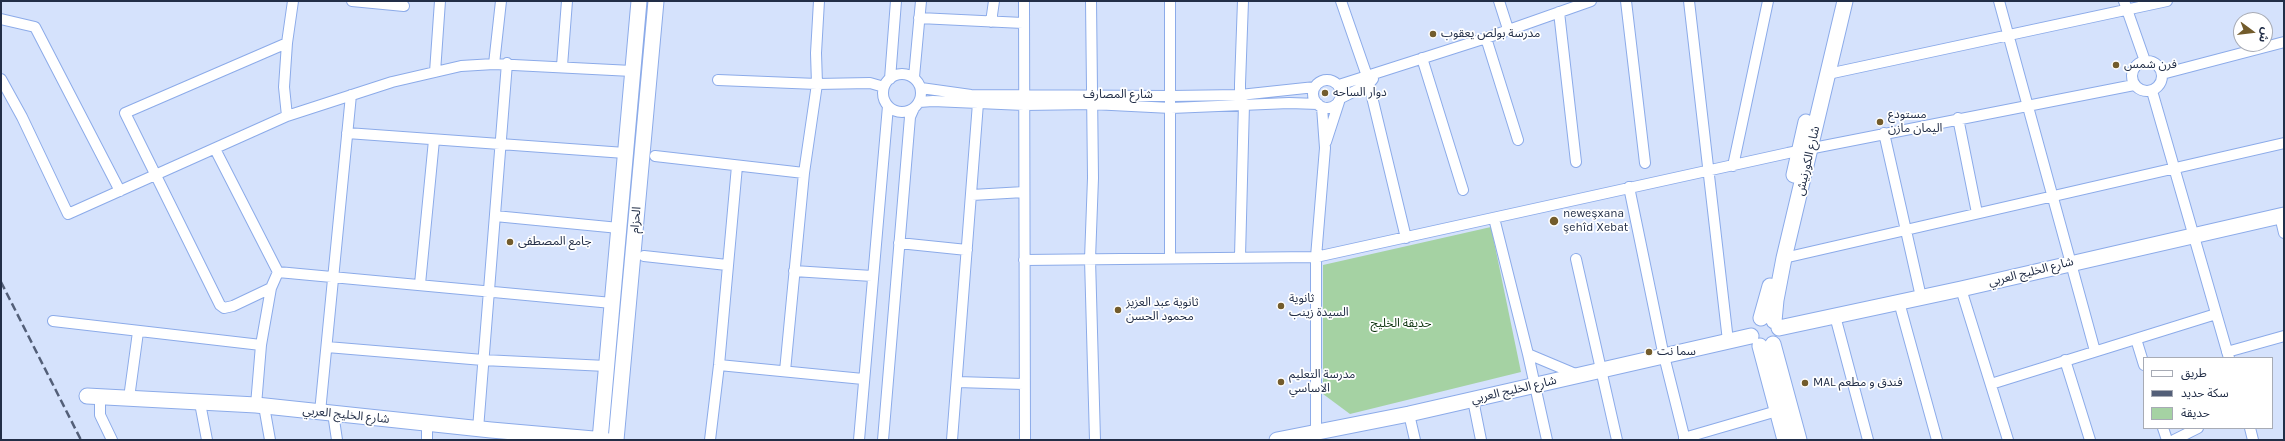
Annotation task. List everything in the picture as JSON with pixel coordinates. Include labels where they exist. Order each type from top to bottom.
[{"type":"street","points":[[287,116],[284,97],[287,43],[293,1]]},
{"type":"street","points":[[352,1],[404,6]]},
{"type":"street","points":[[435,72],[440,1]]},
{"type":"street","points":[[494,64],[501,1]]},
{"type":"street","points":[[562,66],[567,1]]},
{"type":"street","points":[[602,440],[606,366],[639,1]]},
{"type":"street","name":"الحزام","points":[[616,440],[656,1]]},
{"type":"street","points":[[785,371],[804,173],[817,84],[816,53],[820,1]]},
{"type":"street","points":[[859,440],[863,379],[888,106],[884,97],[887,83],[896,1]]},
{"type":"street","points":[[883,440],[910,117],[916,105],[921,88],[914,77],[921,1]]},
{"type":"street","points":[[991,22],[994,1]]},
{"type":"street","points":[[1024,1],[1023,384],[1025,440]]},
{"type":"street","points":[[1091,1],[1092,99],[1090,259],[1096,440]]},
{"type":"street","points":[[1170,1],[1170,258]]},
{"type":"street","points":[[1240,256],[1243,1]]},
{"type":"street","points":[[1341,1],[1368,80],[1406,238]]},
{"type":"street","points":[[1499,1],[1508,29]]},
{"type":"street","points":[[888,106],[904,112],[916,105],[933,101],[978,103],[1092,99],[1171,108],[1242,100],[1331,108],[1378,71],[1486,38],[1591,1]]},
{"type":"street","points":[[1626,1],[1645,163]]},
{"type":"street","points":[[1688,1],[1728,341]]},
{"type":"street","points":[[1733,166],[1768,1]]},
{"type":"street","name":"شارع الكورنيش","points":[[1771,322],[1805,150],[1828,74],[1844,1]]},
{"type":"street","name":"شارع الكورنيش","points":[[1771,322],[1805,150],[1844,1]]},
{"type":"street","points":[[1999,1],[2026,105],[2053,196],[2095,351]]},
{"type":"street","points":[[1828,74],[2007,35],[2125,5],[2167,1]]},
{"type":"street","points":[[2125,5],[2145,61]]},
{"type":"street","points":[[1559,12],[1576,162]]},
{"type":"street","points":[[919,18],[1023,23]]},
{"type":"street","points":[[1,19],[35,27],[120,191]]},
{"type":"street","points":[[1486,38],[1518,140]]},
{"type":"street","points":[[2162,74],[2284,42]]},
{"type":"street","points":[[271,288],[228,308],[220,305],[125,113],[287,43]]},
{"type":"street","points":[[1422,58],[1463,190]]},
{"type":"street","points":[[2145,61],[2158,65],[2162,74],[2161,83],[2152,91],[2141,91],[2134,85],[2132,80],[2133,70],[2136,66],[2145,61]]},
{"type":"street","points":[[487,433],[483,360],[508,63]]},
{"type":"street","points":[[1,79],[22,117],[68,214],[156,176],[287,116],[392,82],[461,66],[508,63],[632,71]]},
{"type":"street","points":[[718,80],[817,84],[887,83],[903,74],[914,77]]},
{"type":"street","points":[[1316,436],[1316,257],[1325,148],[1320,106],[1313,96],[1314,87],[1317,83],[1326,79],[1339,85],[1368,80]]},
{"type":"street","points":[[1325,148],[1340,100],[1339,85]]},
{"type":"street","points":[[1024,260],[1240,256],[1316,257],[1629,187],[1884,133],[2134,85]]},
{"type":"street","name":"شارع المصارف","points":[[1092,99],[1171,96],[1242,100],[1314,87]]},
{"type":"street","points":[[921,88],[1024,101]]},
{"type":"street","points":[[2152,91],[2228,355],[2284,336]]},
{"type":"street","points":[[337,440],[327,413],[327,347],[351,95]]},
{"type":"street","points":[[952,440],[968,250],[978,103]]},
{"type":"street","points":[[1958,118],[1977,213]]},
{"type":"street","points":[[347,133],[625,153]]},
{"type":"street","points":[[1884,133],[1921,297]]},
{"type":"street","points":[[420,284],[434,140]]},
{"type":"street","points":[[1784,258],[2284,143]]},
{"type":"street","points":[[215,149],[278,272]]},
{"type":"street","points":[[655,156],[804,173]]},
{"type":"street","points":[[710,440],[719,365],[726,265],[737,166]]},
{"type":"street","points":[[1629,187],[1664,355],[1684,439],[1777,411]]},
{"type":"street","points":[[972,195],[1024,192]]},
{"type":"street","points":[[2282,215],[2284,233]]},
{"type":"street","name":"شارع الخليج العربي","points":[[1771,322],[1835,316],[1961,289],[2071,262],[2282,215]]},
{"type":"street","points":[[495,216],[619,228]]},
{"type":"street","points":[[1494,218],[1528,354],[1547,440]]},
{"type":"street","points":[[899,243],[968,250]]},
{"type":"street","points":[[644,256],[726,265]]},
{"type":"street","points":[[1576,259],[1617,440]]},
{"type":"street","points":[[794,271],[872,276]]},
{"type":"street","points":[[278,272],[489,290],[612,303]]},
{"type":"street","points":[[270,440],[260,406],[261,345],[271,288],[278,272]]},
{"type":"street","points":[[1961,289],[2008,440]]},
{"type":"street","points":[[1899,302],[1937,440]]},
{"type":"street","points":[[1991,384],[2216,314]]},
{"type":"street","points":[[1835,316],[1868,440]]},
{"type":"street","points":[[53,321],[261,345]]},
{"type":"street","points":[[1762,342],[1778,337],[1771,322],[1752,326],[1762,342],[1799,440]]},
{"type":"street","points":[[129,398],[138,332]]},
{"type":"street","points":[[2136,338],[2143,362]]},
{"type":"street","name":"شارع الخليج العربي","points":[[1277,440],[1316,436],[1728,341],[1762,342]]},
{"type":"street","points":[[1762,342],[1785,440]]},
{"type":"street","points":[[327,347],[483,360],[606,366]]},
{"type":"street","points":[[1528,354],[1578,375]]},
{"type":"street","points":[[2065,360],[2090,440]]},
{"type":"street","points":[[719,365],[863,379]]},
{"type":"street","points":[[957,382],[1023,384]]},
{"type":"street","points":[[94,396],[100,415],[112,440]]},
{"type":"street","name":"شارع الخليج العربي","points":[[94,396],[260,406],[427,423],[487,433],[602,440]]},
{"type":"street","points":[[1473,400],[1481,440]]},
{"type":"street","points":[[200,402],[207,440]]},
{"type":"street","points":[[1409,414],[1415,440]]},
{"type":"street","points":[[427,423],[427,440]]},
{"type":"street","points":[[2163,429],[2167,440]]},
{"type":"street","points":[[2174,440],[2196,429]]},
{"type":"street","points":[[2250,429],[2253,440]]},
{"type":"green space","name":"حديقة الخليج","points":[[1491,227],[1521,372],[1350,414],[1323,394],[1323,265]]},
{"type":"railway","points":[[1,282],[81,440]]},
{"type":"place","name":"مدرسة بولص يعقوب","points":[[1433,34]]},
{"type":"place","name":"فرن شمس","points":[[2116,65]]},
{"type":"place","name":"دوار الساحه","points":[[1325,93]]},
{"type":"place","name":"مستودع اليمان مازن","points":[[1880,122]]},
{"type":"place","name":"neweşxana şehîd Xebat","points":[[1554,221]]},
{"type":"place","name":"جامع المصطفى","points":[[510,242]]},
{"type":"place","name":"ثانوية السيدة زينب","points":[[1281,306]]},
{"type":"place","name":"ثانوية عبد العزيز محمود الحسن","points":[[1118,310]]},
{"type":"place","name":"سما نت","points":[[1649,352]]},
{"type":"place","name":"مدرسة التعليم الاساسي","points":[[1281,382]]},
{"type":"place","name":"MAL فندق و مطعم","points":[[1805,383]]}]
